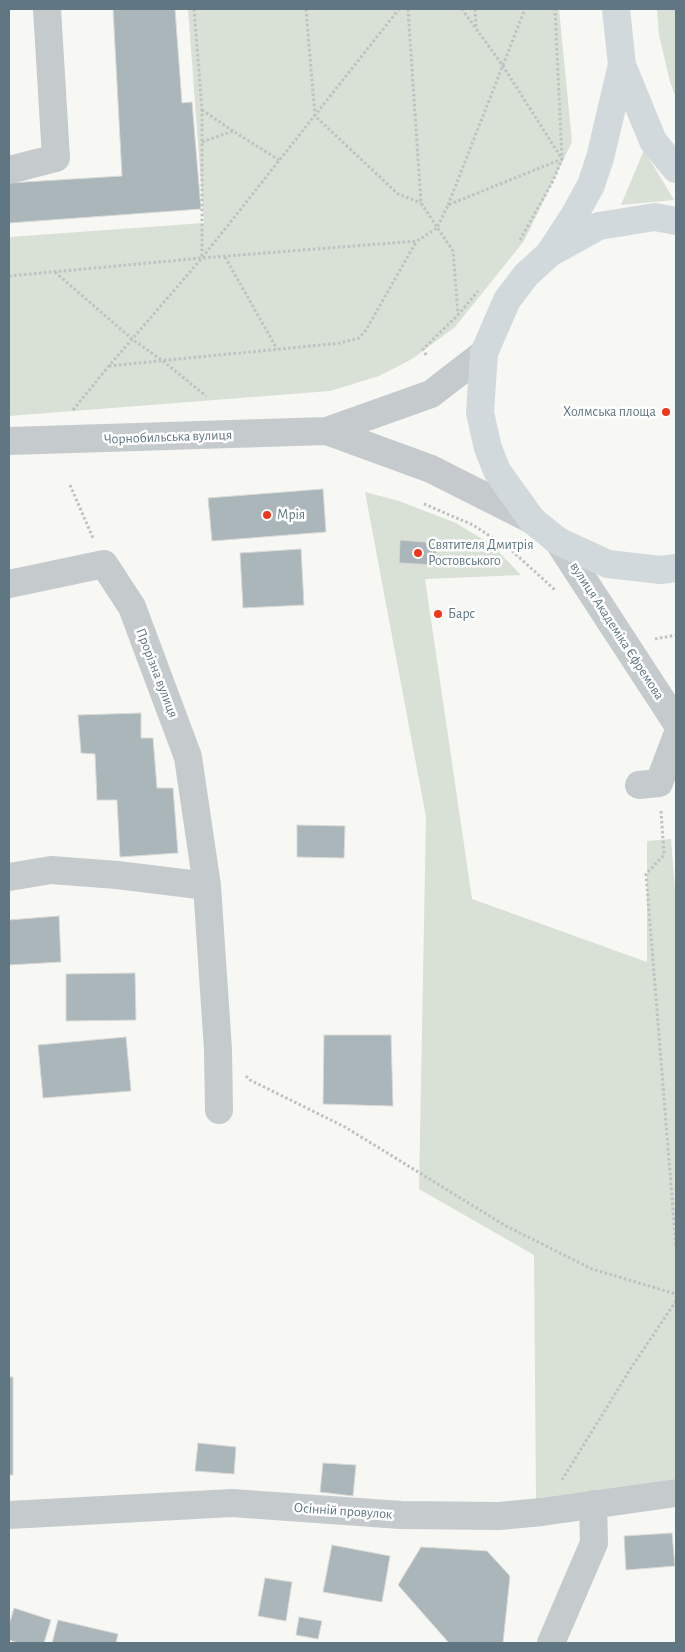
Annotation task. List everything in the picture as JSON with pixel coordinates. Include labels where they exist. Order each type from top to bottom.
[{"type":"main road","points":[[616,9],[622,65],[653,141],[676,169]]},
{"type":"main road","points":[[550,253],[591,185],[600,158],[622,65]]},
{"type":"main road","points":[[676,221],[655,217],[599,226],[550,253],[526,274],[506,300],[484,353],[480,414],[488,448],[497,471],[532,520],[558,541],[608,564],[662,570],[676,568]]},
{"type":"street","points":[[9,170],[56,158],[47,9]]},
{"type":"street","name":"Чорнобильська вулиця","points":[[9,441],[327,431],[431,394],[484,353]]},
{"type":"street","name":"Чорнобильська вулиця","points":[[327,431],[431,469],[532,520]]},
{"type":"street","name":"вулиця Академіка Єфремова","points":[[558,541],[676,722]]},
{"type":"street","points":[[9,584],[104,564]]},
{"type":"street","name":"Прорізна вулиця","points":[[104,564],[132,607],[188,757],[207,886],[218,1050],[219,1110]]},
{"type":"street","points":[[649,784],[676,738]]},
{"type":"street","points":[[9,877],[51,870],[117,875],[207,886]]},
{"type":"street","name":"Осінній провулок","points":[[9,1515],[232,1504],[401,1515],[498,1516],[542,1512],[676,1493]]},
{"type":"street","points":[[551,1643],[594,1543],[593,1504]]},
{"type":"path","points":[[194,9],[202,110],[202,258]]},
{"type":"path","points":[[306,9],[315,116],[398,194],[421,203]]},
{"type":"path","points":[[49,440],[108,366],[202,258],[398,9]]},
{"type":"path","points":[[408,9],[421,203],[453,251],[458,316]]},
{"type":"path","points":[[462,9],[503,66],[562,159]]},
{"type":"path","points":[[475,9],[476,28]]},
{"type":"path","points":[[108,366],[340,343],[359,338],[366,330],[417,241],[437,228],[448,206],[525,9]]},
{"type":"path","points":[[518,244],[553,181],[562,159],[555,9]]},
{"type":"path","points":[[202,110],[278,160]]},
{"type":"path","points":[[202,142],[233,131]]},
{"type":"path","points":[[448,206],[562,159]]},
{"type":"path","points":[[9,276],[417,241]]},
{"type":"path","points":[[225,257],[277,349]]},
{"type":"path","points":[[54,272],[132,339],[206,396]]},
{"type":"path","points":[[426,355],[423,349],[458,316],[482,287]]},
{"type":"path","points":[[70,485],[104,564]]},
{"type":"path","points":[[424,504],[473,526],[510,549],[560,595]]},
{"type":"path","points":[[649,784],[664,855],[646,874],[676,1246]]},
{"type":"path","points":[[218,1050],[250,1080],[346,1127],[506,1226],[592,1269],[676,1294]]},
{"type":"path","points":[[542,1512],[676,1301]]},
{"type":"shaded area","points":[[188,9],[559,9],[572,142],[524,241],[455,327],[412,359],[379,376],[330,391],[9,416],[9,237],[204,223]]},
{"type":"shaded area","points":[[657,9],[676,9],[676,98],[670,82],[659,35]]},
{"type":"shaded area","points":[[644,150],[674,200],[621,205]]},
{"type":"shaded area","points":[[365,492],[399,501],[456,523],[492,545],[521,575],[425,579],[472,899],[647,962],[647,841],[671,839],[676,902],[676,1479],[536,1500],[534,1255],[419,1189],[426,817]]},
{"type":"building","points":[[113,9],[175,9],[182,103],[192,102],[201,209],[9,223],[9,183],[122,176]]},
{"type":"building","name":"Мрія","points":[[323,489],[326,532],[212,541],[208,498]]},
{"type":"building","name":"Святителя Дмитрія Ростовського","points":[[400,540],[437,543],[435,565],[399,563]]},
{"type":"building","points":[[301,549],[304,605],[243,608],[240,553]]},
{"type":"building","points":[[141,713],[141,738],[153,738],[157,788],[173,788],[178,853],[120,857],[117,800],[97,800],[95,754],[81,753],[78,715]]},
{"type":"building","points":[[297,825],[345,826],[344,858],[297,857]]},
{"type":"building","points":[[59,916],[61,962],[9,965],[9,920]]},
{"type":"building","points":[[135,973],[136,1020],[66,1021],[66,974]]},
{"type":"building","points":[[324,1035],[391,1035],[393,1106],[323,1104]]},
{"type":"building","points":[[126,1037],[131,1091],[43,1098],[38,1045]]},
{"type":"building","points":[[9,1377],[13,1377],[13,1475],[9,1475]]},
{"type":"building","points":[[198,1443],[236,1447],[234,1474],[195,1471]]},
{"type":"building","points":[[323,1463],[356,1465],[353,1496],[320,1492]]},
{"type":"building","points":[[672,1533],[675,1566],[626,1570],[624,1536]]},
{"type":"building","points":[[332,1545],[390,1556],[382,1602],[323,1592]]},
{"type":"building","points":[[421,1547],[487,1551],[510,1576],[503,1643],[449,1643],[398,1585]]},
{"type":"building","points":[[265,1578],[292,1582],[286,1621],[258,1616]]},
{"type":"building","points":[[14,1608],[51,1620],[44,1643],[18,1643],[9,1640],[9,1625]]},
{"type":"building","points":[[299,1617],[322,1621],[318,1639],[296,1635]]},
{"type":"building","points":[[58,1620],[118,1634],[116,1643],[52,1643]]},
{"type":"place","name":"Холмська площа","points":[[666,412]]},
{"type":"place","name":"Мрія","points":[[267,515]]},
{"type":"place","name":"Святителя Дмитрія Ростовського","points":[[418,553]]},
{"type":"place","name":"Барс","points":[[438,614]]}]
